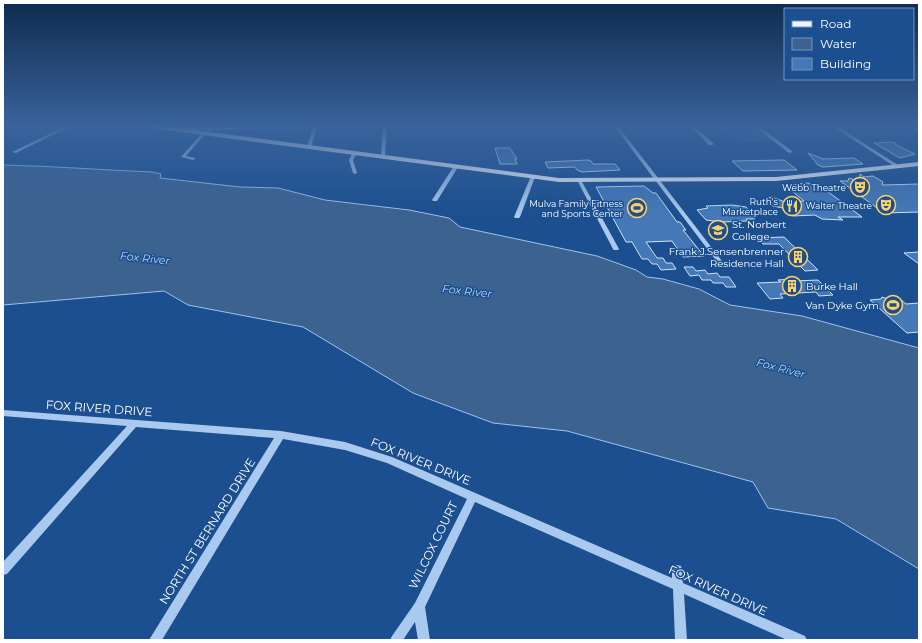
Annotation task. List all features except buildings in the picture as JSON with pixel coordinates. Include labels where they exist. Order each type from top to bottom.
[{"type":"main road","points":[[376,156],[533,177],[579,180],[776,179],[919,164]]},
{"type":"street","points":[[184,156],[183,157],[193,159]]},
{"type":"street","points":[[354,156],[352,160],[355,173]]},
{"type":"street","points":[[639,156],[720,262],[727,265]]},
{"type":"street","points":[[881,156],[898,167]]},
{"type":"street","points":[[435,200],[456,167]]},
{"type":"street","points":[[517,217],[533,177]]},
{"type":"street","points":[[579,180],[616,249]]},
{"type":"street","name":"FOX RIVER DRIVE","points":[[3,413],[281,435],[345,446],[389,460],[801,640]]},
{"type":"street","points":[[3,570],[134,424]]},
{"type":"street","name":"NORTH ST BERNARD DRIVE","points":[[155,640],[281,435]]},
{"type":"street","name":"WILCOX COURT","points":[[396,640],[418,607],[473,496]]},
{"type":"street","points":[[677,570],[681,640]]},
{"type":"street","points":[[418,607],[424,640]]},
{"type":"water","name":"Fox River","points":[[3,165],[152,172],[161,174],[160,178],[240,187],[278,188],[325,200],[409,210],[449,218],[460,227],[597,256],[636,270],[647,277],[663,279],[699,289],[730,305],[802,316],[919,348],[919,569],[836,519],[768,508],[753,482],[567,431],[493,423],[413,393],[303,327],[188,305],[164,291],[3,305]]},
{"type":"place","name":"Webb Theatre","points":[[860,187]]},
{"type":"place","name":"Walter Theatre","points":[[886,205]]},
{"type":"place","name":"Ruth's Marketplace","points":[[792,206]]},
{"type":"place","name":"Mulva Family Fitness and Sports Center","points":[[637,208]]},
{"type":"place","name":"St. Norbert College","points":[[718,230]]},
{"type":"place","name":"Frank J.Sensenbrenner Residence Hall","points":[[798,257]]},
{"type":"place","name":"Burke Hall","points":[[792,286]]},
{"type":"place","name":"Van Dyke Gym","points":[[893,305]]}]
